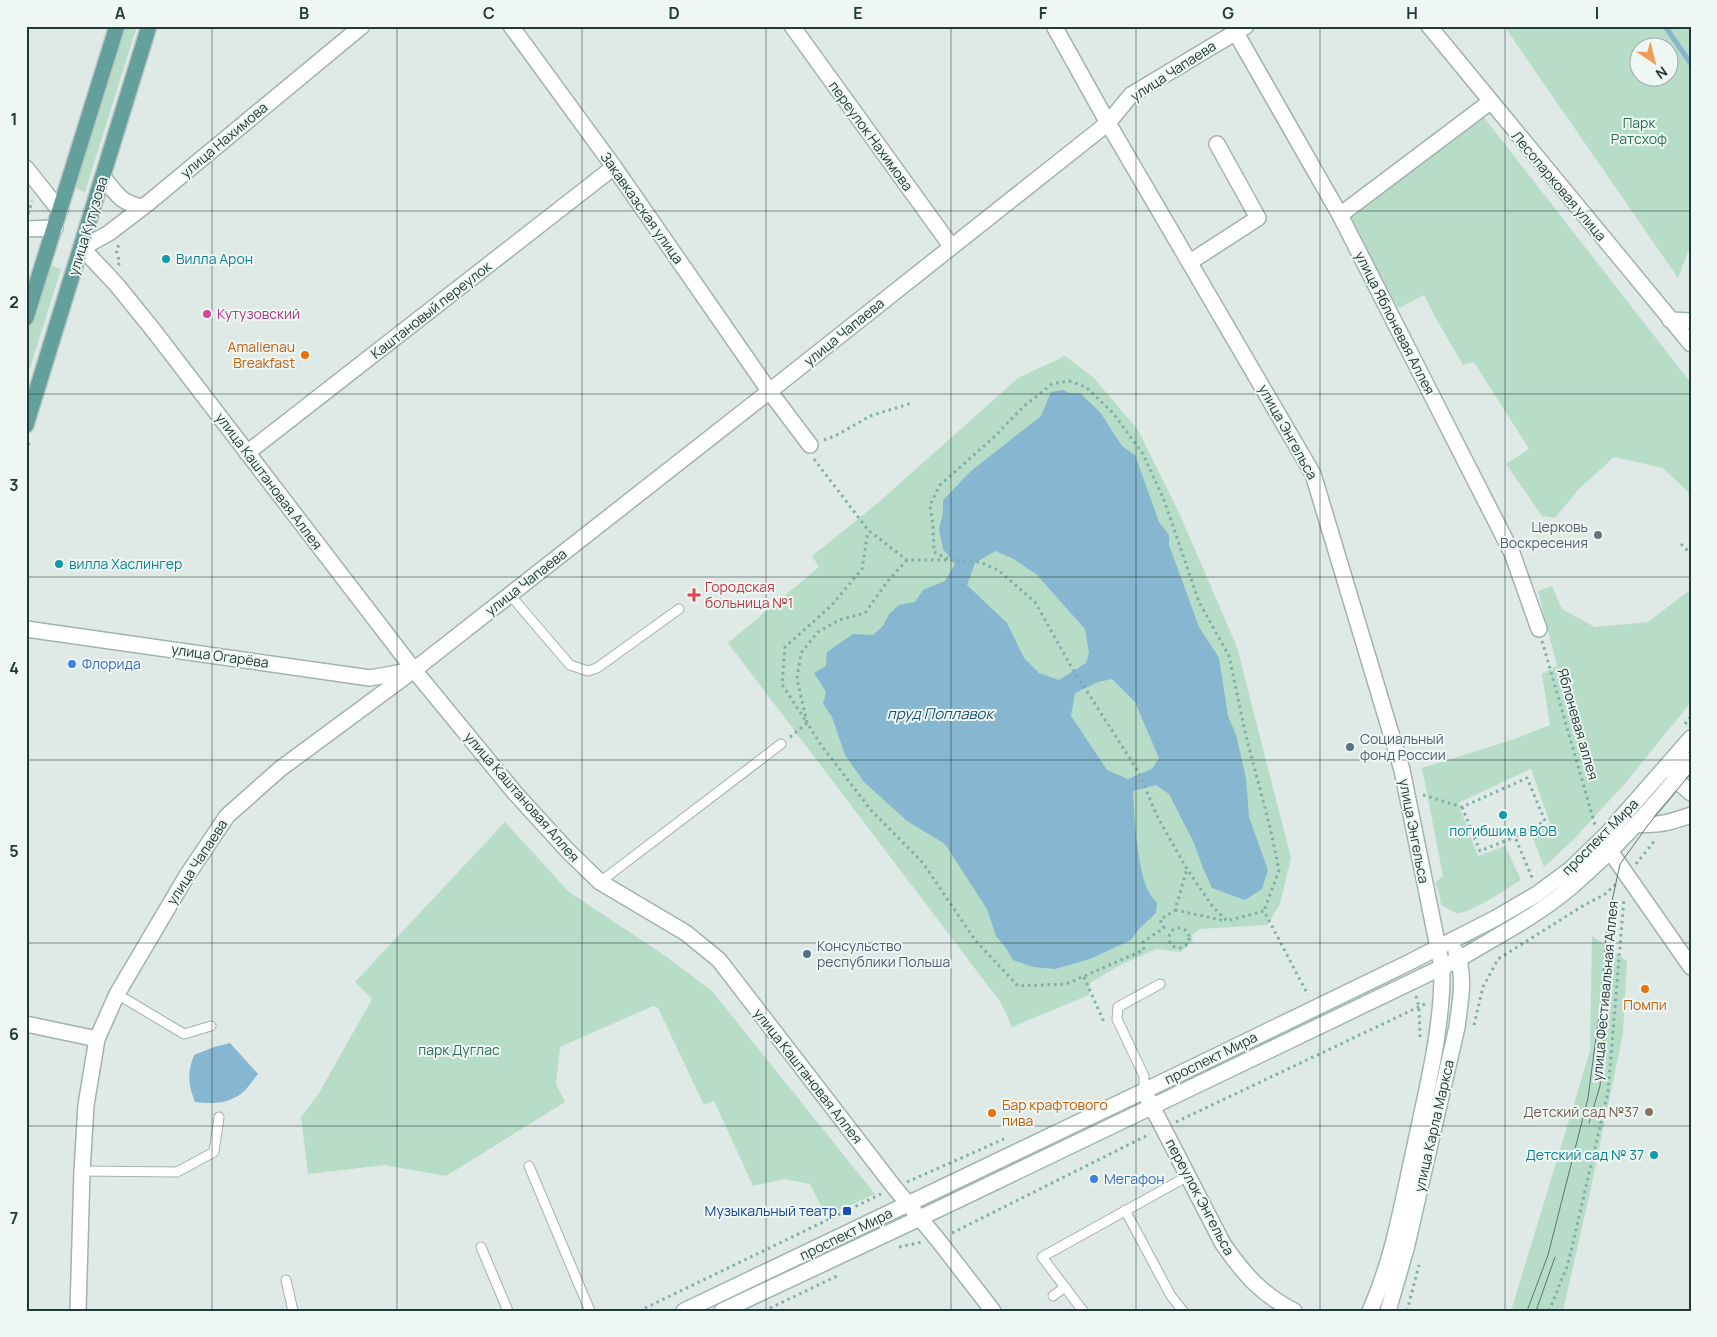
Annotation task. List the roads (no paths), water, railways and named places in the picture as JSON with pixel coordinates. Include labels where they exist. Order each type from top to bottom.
[{"type":"main road","points":[[26,318],[116,26]]},
{"type":"main road","name":"улица Кутузова","points":[[26,425],[149,26]]},
{"type":"street","name":"улица Нахимова","points":[[82,248],[109,233],[143,207],[362,26]]},
{"type":"street","name":"Закавказская улица","points":[[511,26],[614,167],[770,392],[810,445]]},
{"type":"street","name":"переулок Нахимова","points":[[792,26],[951,246]]},
{"type":"street","name":"улица Энгельса","points":[[1054,26],[1108,123],[1313,474],[1402,770],[1444,944],[1442,967]]},
{"type":"street","name":"Лесопарковая улица","points":[[1429,26],[1691,344]]},
{"type":"street","name":"улица Чапаева","points":[[78,1311],[86,1105],[97,1039],[118,994],[186,877],[227,816],[280,769],[414,670],[770,392],[951,246],[1108,123],[1131,95],[1238,28]]},
{"type":"street","name":"улица Яблоневая Аллея","points":[[1238,28],[1340,215],[1512,553],[1539,629]]},
{"type":"street","points":[[1340,215],[1490,102]]},
{"type":"street","points":[[1190,262],[1258,218],[1217,144]]},
{"type":"street","name":"Каштановый переулок","points":[[247,453],[614,167]]},
{"type":"street","points":[[26,168],[60,211]]},
{"type":"street","points":[[103,177],[119,197],[130,205],[143,207]]},
{"type":"street","points":[[27,229],[55,228]]},
{"type":"street","name":"улица Каштановая Аллея","points":[[82,248],[154,331],[414,670],[515,792],[568,851],[600,882],[686,933],[719,960],[894,1188],[994,1311]]},
{"type":"street","points":[[1670,320],[1691,321]]},
{"type":"street","name":"улица Огарёва","points":[[26,628],[370,678],[414,670]]},
{"type":"street","name":"проспект Мира","points":[[684,1311],[1144,1091],[1496,918],[1537,894],[1571,869],[1602,839],[1674,759],[1685,735]]},
{"type":"street","points":[[1674,759],[1673,770],[1675,779],[1691,793]]},
{"type":"street","name":"проспект Мира","points":[[722,1311],[1459,959],[1533,914],[1570,888],[1602,839],[1637,824],[1691,760]]},
{"type":"street","points":[[1637,824],[1654,825],[1691,815]]},
{"type":"street","points":[[1602,839],[1691,967]]},
{"type":"street","name":"улица Карла Маркса","points":[[1388,1311],[1406,1249],[1457,1027],[1462,991],[1459,959],[1444,944]]},
{"type":"street","name":"улица Карла Маркса","points":[[1370,1311],[1394,1248],[1435,1050],[1442,996],[1442,967]]},
{"type":"street","points":[[26,1024],[97,1039]]},
{"type":"street","name":"переулок Энгельса","points":[[1144,1091],[1223,1244],[1238,1267],[1277,1302],[1294,1311]]},
{"type":"lane","points":[[510,595],[570,665],[588,671],[597,668],[679,609]]},
{"type":"lane","points":[[600,882],[782,744]]},
{"type":"lane","points":[[1144,1091],[1144,1076],[1117,1020],[1118,1006],[1160,984]]},
{"type":"lane","points":[[118,994],[184,1034],[211,1026]]},
{"type":"lane","points":[[82,1170],[177,1172],[214,1152],[219,1116]]},
{"type":"lane","points":[[529,1166],[590,1311]]},
{"type":"lane","points":[[1083,1311],[1042,1257],[1188,1176]]},
{"type":"lane","points":[[1125,1210],[1171,1296],[1183,1311]]},
{"type":"lane","points":[[481,1247],[508,1311]]},
{"type":"lane","points":[[286,1280],[293,1311]]},
{"type":"lane","points":[[1052,1296],[1065,1287]]},
{"type":"water","name":"пруд Поплавок","points":[[1063,390],[1069,393],[1080,393],[1100,412],[1122,446],[1135,455],[1159,522],[1169,535],[1169,545],[1199,627],[1219,658],[1228,716],[1236,735],[1246,778],[1249,817],[1268,870],[1262,889],[1245,900],[1212,888],[1194,843],[1169,794],[1156,785],[1133,791],[1135,825],[1142,873],[1147,889],[1157,903],[1156,913],[1139,929],[1131,940],[1090,959],[1055,969],[1033,967],[1013,960],[996,936],[987,909],[945,844],[907,821],[864,782],[845,755],[832,717],[823,704],[826,692],[814,673],[826,666],[827,652],[853,634],[873,635],[883,626],[889,614],[899,605],[915,602],[923,590],[945,581],[955,564],[943,549],[939,529],[943,514],[943,500],[971,471],[1041,416],[1051,392]],"holes":[[[995,551],[1014,559],[1037,575],[1085,629],[1089,653],[1086,663],[1059,680],[1039,673],[1024,658],[1007,623],[967,585],[975,563]],[[1112,679],[1135,702],[1159,758],[1152,769],[1128,779],[1107,770],[1071,716],[1075,693],[1098,682]]]},
{"type":"water","points":[[230,1043],[258,1074],[237,1097],[214,1103],[195,1102],[189,1079],[194,1055]]},
{"type":"waterway","points":[[1665,26],[1691,64]]},
{"type":"tram line","points":[[1527,1311],[1548,1255],[1588,1098],[1601,1000],[1607,924],[1620,864],[1648,825],[1691,773]]},
{"type":"tram line","points":[[1589,1123],[1600,1086],[1604,1033]]},
{"type":"tram line","points":[[1536,1311],[1555,1257]]},
{"type":"place","name":"Вилла Арон","points":[[166,259]]},
{"type":"place","name":"Кутузовский","points":[[207,314]]},
{"type":"place","name":"Amalienau Breakfast","points":[[305,355]]},
{"type":"place","name":"Церковь Воскресения","points":[[1598,535]]},
{"type":"place","name":"вилла Хаслингер","points":[[59,564]]},
{"type":"place","name":"Городская больница №1","points":[[694,595]]},
{"type":"place","name":"Флорида","points":[[72,664]]},
{"type":"place","name":"Социальный фонд России","points":[[1350,747]]},
{"type":"place","name":"погибшим в ВОВ","points":[[1503,815]]},
{"type":"place","name":"Консульство республики Польша","points":[[807,954]]},
{"type":"place","name":"Помпи","points":[[1645,989]]},
{"type":"place","name":"Детский сад №37","points":[[1649,1112]]},
{"type":"place","name":"Бар крафтового пива","points":[[992,1113]]},
{"type":"place","name":"Детский сад № 37","points":[[1654,1155]]},
{"type":"place","name":"Мегафон","points":[[1094,1179]]},
{"type":"place","name":"Музыкальный театр","points":[[847,1211]]},
{"type":"park label","name":"Парк Ратсхоф","points":[[1639,132]]},
{"type":"park label","name":"парк Дуглас","points":[[459,1050]]}]
